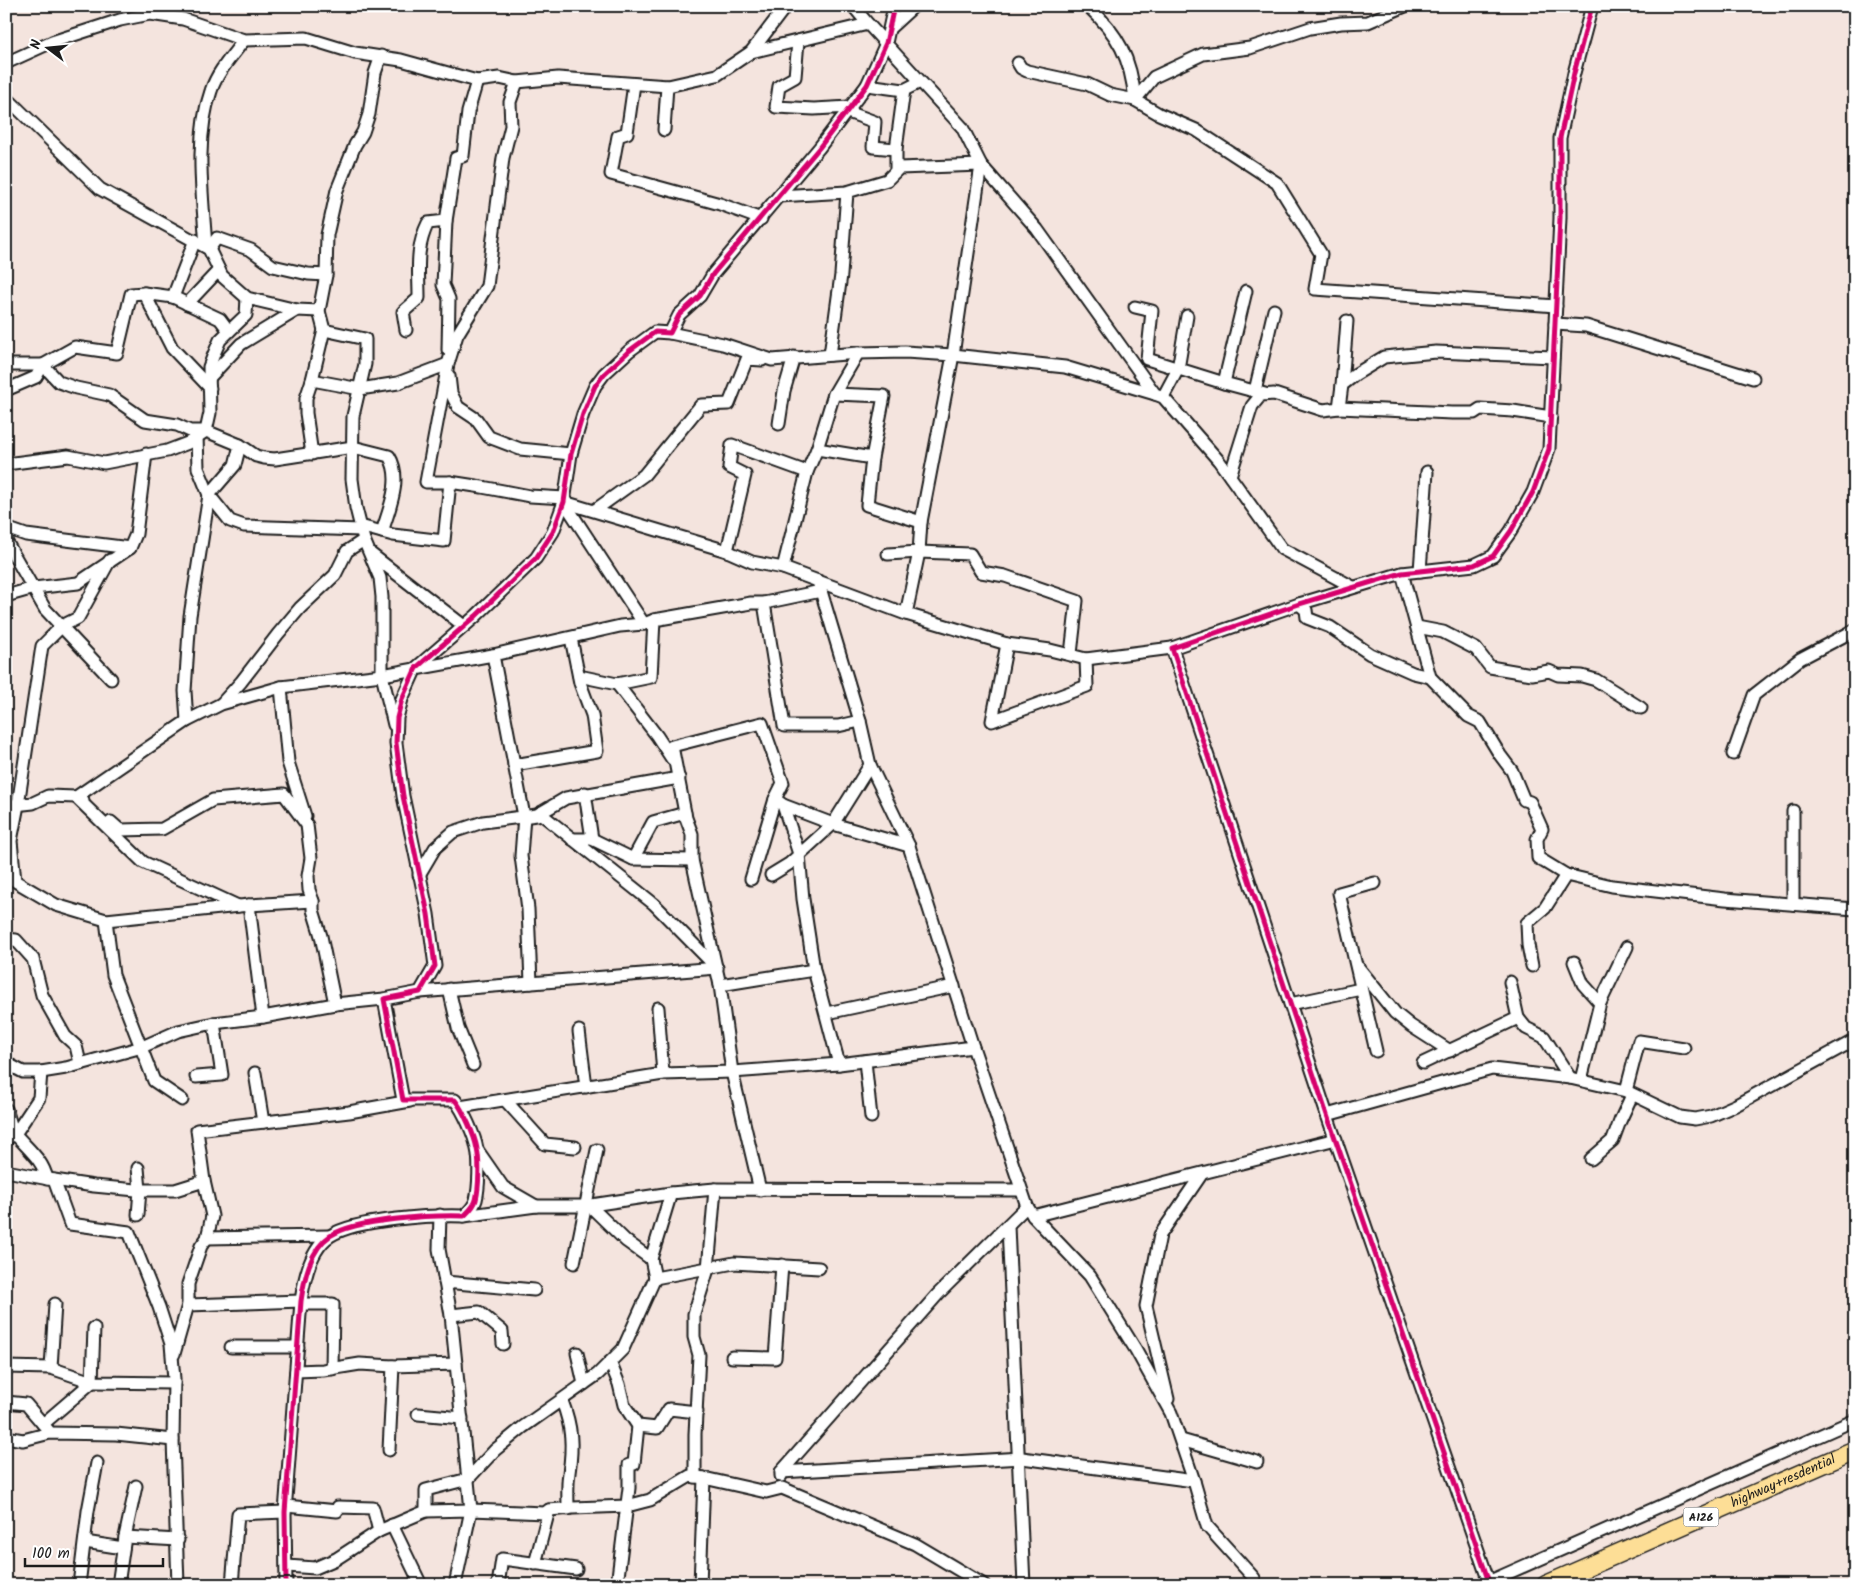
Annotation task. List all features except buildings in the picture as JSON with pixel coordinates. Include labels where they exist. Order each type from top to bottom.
[{"type":"highway","name":"highway+resdential","points":[[1546,1585],[1855,1450]]},
{"type":"street","points":[[6,63],[52,42],[120,20],[150,14],[183,19],[244,40],[306,38],[355,53],[401,60],[477,81],[499,78],[516,82],[558,78],[667,86],[717,75],[751,52],[786,6]]},
{"type":"street","points":[[853,6],[962,127],[982,165],[1038,229],[1159,396],[1197,435],[1230,476],[1282,549],[1354,587]]},
{"type":"street","points":[[670,333],[679,315],[700,296],[713,274],[761,219],[867,85],[886,43],[894,6]]},
{"type":"street","points":[[890,28],[914,6]]},
{"type":"street","points":[[1088,6],[1111,32],[1127,58],[1133,80],[1135,100]]},
{"type":"street","points":[[1135,100],[1154,77],[1203,54],[1250,48],[1310,28],[1341,23],[1368,22],[1405,6]]},
{"type":"street","points":[[516,82],[510,102],[511,126],[503,158],[487,286],[457,335],[448,364],[426,482],[450,482],[564,500],[727,551],[752,562],[783,568],[820,586],[906,614],[1007,644],[1071,654],[1086,659],[1172,648],[1299,604],[1402,573],[1474,565],[1493,556],[1511,532],[1533,492],[1549,448],[1560,218],[1560,138],[1574,73],[1592,6]]},
{"type":"street","points":[[751,52],[868,24]]},
{"type":"street","points":[[244,40],[224,65],[211,90],[204,121],[201,168],[208,248],[222,276],[247,298],[297,310],[319,311]]},
{"type":"street","points":[[798,40],[795,77],[779,86],[776,107],[849,109],[875,122],[872,147],[896,149]]},
{"type":"street","points":[[312,454],[306,413],[306,398],[324,330],[319,311],[326,275],[327,235],[334,201],[351,154],[363,132],[369,114],[375,72],[381,56]]},
{"type":"street","points":[[1018,63],[1021,68],[1028,71],[1087,84],[1110,95],[1135,100],[1159,114],[1196,130],[1277,183],[1321,254],[1315,289],[1556,306]]},
{"type":"street","points":[[477,81],[468,112],[463,156],[456,158],[446,221],[443,285],[449,299],[448,364],[451,393],[458,407],[476,419],[489,438],[520,449],[570,454]]},
{"type":"street","points":[[867,85],[904,90],[920,82]]},
{"type":"street","points":[[634,84],[627,133],[618,136],[611,174],[720,204],[761,219]]},
{"type":"street","points":[[664,130],[667,86]]},
{"type":"street","points":[[896,172],[896,149],[904,90]]},
{"type":"street","points":[[6,100],[11,102],[100,189],[208,248]]},
{"type":"street","points":[[779,196],[846,192],[887,180],[899,168],[982,165]]},
{"type":"street","points":[[906,614],[918,552],[921,522],[953,355],[982,165]]},
{"type":"street","points":[[830,355],[841,275],[846,192]]},
{"type":"street","points":[[406,330],[403,312],[419,298],[417,261],[422,236],[428,223],[446,221]]},
{"type":"street","points":[[208,248],[217,238],[251,250],[273,266],[308,274],[326,275]]},
{"type":"street","points":[[173,297],[195,240]]},
{"type":"street","points":[[187,304],[219,270]]},
{"type":"street","points":[[1224,383],[1246,291]]},
{"type":"street","points":[[144,293],[172,348],[210,383]]},
{"type":"street","points":[[6,365],[43,365],[75,347],[118,353],[131,294],[144,293],[173,297],[220,319],[230,331]]},
{"type":"street","points":[[247,298],[246,315],[220,340],[209,367],[210,413],[202,434],[198,468],[209,496],[230,521],[244,526],[382,532],[444,541],[450,482]]},
{"type":"street","points":[[1135,307],[1152,311],[1147,359],[1260,393],[1274,394],[1323,410],[1339,408],[1452,414],[1474,413],[1480,409],[1513,411],[1551,417]]},
{"type":"street","points":[[210,383],[241,344],[297,310]]},
{"type":"street","points":[[1230,476],[1252,406],[1261,395],[1274,310]]},
{"type":"street","points":[[1159,396],[1178,369],[1187,316]]},
{"type":"street","points":[[1339,408],[1348,320]]},
{"type":"street","points":[[1555,324],[1586,326],[1753,378]]},
{"type":"street","points":[[324,330],[365,339],[365,364],[353,416],[352,478],[356,508],[362,532],[380,578],[382,597],[382,675],[395,729],[403,796],[428,914],[435,966],[420,992]]},
{"type":"street","points":[[395,729],[402,699],[416,668],[536,558],[552,532],[564,500],[570,454],[583,414],[596,386],[604,374],[629,351],[655,332],[670,333],[723,344],[772,360]]},
{"type":"street","points":[[595,510],[644,475],[701,405],[729,404],[747,360],[772,360],[858,353],[905,352],[953,355],[1065,368],[1159,396]]},
{"type":"street","points":[[1342,386],[1356,374],[1384,357],[1436,352],[1554,357]]},
{"type":"street","points":[[783,568],[807,472],[817,448],[834,394],[858,353]]},
{"type":"street","points":[[779,424],[784,391],[794,357]]},
{"type":"street","points":[[312,380],[360,390],[398,383],[448,364]]},
{"type":"street","points":[[6,390],[36,377],[43,365]]},
{"type":"street","points":[[43,365],[59,382],[76,388],[109,395],[145,420],[177,425],[190,431],[240,445],[247,452],[264,458],[274,459],[353,447],[389,456],[393,462],[394,489],[382,532]]},
{"type":"street","points":[[834,394],[884,396],[872,458],[867,505],[921,522]]},
{"type":"street","points":[[6,464],[68,456],[104,463],[168,451],[188,443],[202,434]]},
{"type":"street","points":[[187,721],[185,691],[190,616],[209,496],[236,465],[240,445]]},
{"type":"street","points":[[727,551],[745,475],[729,467],[732,445],[807,472]]},
{"type":"street","points":[[817,448],[872,458]]},
{"type":"street","points":[[6,596],[34,588],[78,584],[110,560],[130,548],[136,534],[146,454]]},
{"type":"street","points":[[1420,571],[1427,472]]},
{"type":"street","points":[[564,500],[649,622],[651,677],[617,684],[579,676]]},
{"type":"street","points":[[6,528],[26,534],[130,548]]},
{"type":"street","points":[[221,704],[300,608],[335,575],[347,551],[362,532]]},
{"type":"street","points":[[6,541],[46,609],[111,680]]},
{"type":"street","points":[[888,554],[918,552],[970,554],[981,572],[1005,576],[1077,601],[1071,654]]},
{"type":"street","points":[[370,554],[464,626]]},
{"type":"street","points":[[110,560],[78,618],[62,626],[42,646],[12,805],[11,841],[15,882],[56,905],[106,920],[313,901]]},
{"type":"street","points":[[1402,573],[1430,678]]},
{"type":"street","points":[[76,797],[187,721],[221,704],[281,687],[382,675],[493,655],[620,626],[751,602],[764,603],[820,586]]},
{"type":"street","points":[[820,586],[860,721],[870,765],[909,846],[1021,1190],[1030,1211],[1090,1276],[1136,1350],[1171,1413]]},
{"type":"street","points":[[764,603],[784,726],[838,726],[860,721]]},
{"type":"street","points":[[1299,604],[1306,610],[1307,618],[1330,627],[1370,654],[1413,673],[1430,678],[1468,716],[1480,722],[1512,771],[1524,800],[1530,802],[1542,829],[1537,839],[1538,858],[1566,875],[1612,886],[1726,899],[1855,909]]},
{"type":"street","points":[[1417,627],[1443,632],[1476,649],[1490,667],[1532,674],[1549,671],[1558,675],[1582,676],[1596,680],[1641,708]]},
{"type":"street","points":[[1734,754],[1754,695],[1800,659],[1855,630]]},
{"type":"street","points":[[514,765],[597,751],[592,715],[580,682],[571,638]]},
{"type":"street","points":[[1007,644],[992,722],[1087,686],[1086,659]]},
{"type":"street","points":[[1172,648],[1327,1114],[1489,1583],[1855,1420]]},
{"type":"street","points":[[493,655],[524,816],[521,856],[528,909],[531,983]]},
{"type":"street","points":[[617,684],[657,736],[676,765]]},
{"type":"street","points":[[281,687],[288,762],[307,825],[311,858],[308,876],[309,890],[335,1004]]},
{"type":"street","points":[[751,879],[779,802],[783,783],[762,723],[672,746],[685,813],[692,834],[692,860],[720,984],[732,1072],[760,1190]]},
{"type":"street","points":[[771,874],[788,864],[833,824],[870,765]]},
{"type":"street","points":[[420,876],[435,848],[453,832],[482,822],[536,815],[566,798],[585,793],[679,778]]},
{"type":"street","points":[[585,793],[592,839]]},
{"type":"street","points":[[12,805],[33,803],[48,796],[76,797],[95,806],[120,830],[162,829],[213,800],[284,794],[307,825]]},
{"type":"street","points":[[76,797],[143,862],[244,906]]},
{"type":"street","points":[[779,802],[833,824],[909,846]]},
{"type":"street","points":[[779,802],[799,854],[803,898],[814,970],[827,1013],[839,1064]]},
{"type":"street","points":[[1793,811],[1793,904]]},
{"type":"street","points":[[540,813],[654,904],[717,968]]},
{"type":"street","points":[[633,859],[653,822],[685,813]]},
{"type":"street","points":[[572,839],[592,839],[633,859],[692,860]]},
{"type":"street","points":[[1532,966],[1528,945],[1527,923],[1545,908],[1566,875]]},
{"type":"street","points":[[1376,883],[1339,893],[1376,1051]]},
{"type":"street","points":[[244,906],[263,1017]]},
{"type":"street","points":[[106,920],[113,975],[154,1081],[182,1100]]},
{"type":"street","points":[[6,939],[16,940],[33,959],[42,995],[65,1036],[76,1046],[80,1063]]},
{"type":"street","points":[[1576,1079],[1600,1003],[1627,947]]},
{"type":"street","points":[[1574,962],[1583,984],[1600,1003]]},
{"type":"street","points":[[1356,964],[1395,1013],[1411,1026],[1450,1050]]},
{"type":"street","points":[[6,1062],[23,1072],[41,1072],[66,1068],[142,1047],[178,1031],[214,1023],[263,1017],[335,1004],[384,999],[420,992],[620,974],[717,968]]},
{"type":"street","points":[[720,984],[814,970]]},
{"type":"street","points":[[1510,982],[1518,1018],[1526,1028],[1544,1037],[1576,1079]]},
{"type":"street","points":[[827,1013],[954,986]]},
{"type":"street","points":[[449,989],[458,1028],[473,1065]]},
{"type":"street","points":[[1290,1004],[1361,989]]},
{"type":"street","points":[[384,999],[403,1100],[455,1100],[460,1107],[478,1149],[503,1187],[536,1206]]},
{"type":"street","points":[[658,1008],[663,1074]]},
{"type":"street","points":[[1423,1063],[1518,1018]]},
{"type":"street","points":[[196,1077],[222,1075],[214,1023]]},
{"type":"street","points":[[579,1031],[586,1087]]},
{"type":"street","points":[[1591,1159],[1613,1140],[1629,1093],[1639,1040],[1684,1048]]},
{"type":"street","points":[[1327,1114],[1492,1069],[1576,1079],[1629,1093],[1680,1117],[1695,1119],[1711,1116],[1736,1105],[1855,1040]]},
{"type":"street","points":[[460,1107],[663,1074],[732,1072],[839,1064],[974,1047]]},
{"type":"street","points":[[865,1061],[871,1117]]},
{"type":"street","points":[[10,1136],[39,1098],[41,1072]]},
{"type":"street","points":[[256,1073],[263,1122]]},
{"type":"street","points":[[172,1360],[188,1305],[188,1284],[201,1246],[207,1238],[212,1216],[204,1181],[197,1130],[349,1112],[417,1100]]},
{"type":"street","points":[[505,1100],[545,1144],[576,1147]]},
{"type":"street","points":[[6,1109],[10,1136]]},
{"type":"street","points":[[10,1136],[26,1144],[45,1170],[70,1224],[129,1232],[159,1307],[171,1344],[174,1383],[178,1585]]},
{"type":"street","points":[[782,1488],[782,1472],[938,1294],[1008,1226],[1030,1211],[1202,1174],[1336,1139]]},
{"type":"street","points":[[464,1216],[472,1209],[476,1200],[478,1149]]},
{"type":"street","points":[[574,1263],[597,1150]]},
{"type":"street","points":[[138,1168],[140,1190],[138,1215]]},
{"type":"street","points":[[6,1172],[94,1186],[140,1190],[175,1190],[204,1181]]},
{"type":"street","points":[[1202,1174],[1160,1235],[1146,1306],[1171,1413],[1207,1526],[1254,1578]]},
{"type":"street","points":[[207,1238],[329,1236],[358,1225],[440,1215],[464,1216],[536,1206],[587,1205],[714,1189],[1021,1190]]},
{"type":"street","points":[[700,1585],[697,1412],[699,1355],[694,1338],[694,1314],[708,1269],[714,1189]]},
{"type":"street","points":[[426,1511],[426,1490],[468,1479],[495,1450],[523,1427],[584,1384],[623,1349],[655,1278],[651,1259],[671,1193]]},
{"type":"street","points":[[587,1205],[626,1241],[651,1259]]},
{"type":"street","points":[[440,1215],[439,1249],[451,1315],[471,1510],[455,1585]]},
{"type":"street","points":[[1008,1226],[1024,1585]]},
{"type":"street","points":[[286,1585],[286,1509],[301,1303],[308,1271],[315,1253],[329,1236]]},
{"type":"street","points":[[655,1278],[708,1269],[734,1262],[819,1268]]},
{"type":"street","points":[[732,1357],[775,1358],[782,1265]]},
{"type":"street","points":[[445,1282],[534,1290]]},
{"type":"street","points":[[51,1368],[55,1304]]},
{"type":"street","points":[[188,1305],[333,1304],[332,1369]]},
{"type":"street","points":[[451,1315],[479,1312],[502,1331],[503,1344]]},
{"type":"street","points":[[6,1437],[22,1440],[47,1428],[92,1382],[94,1328]]},
{"type":"street","points":[[231,1347],[298,1347]]},
{"type":"street","points":[[577,1353],[584,1384]]},
{"type":"street","points":[[610,1362],[619,1384],[624,1404],[638,1426],[634,1464],[629,1464],[630,1488],[617,1585]]},
{"type":"street","points":[[296,1371],[332,1369],[360,1364],[393,1366],[456,1364]]},
{"type":"street","points":[[389,1450],[393,1366]]},
{"type":"street","points":[[6,1367],[51,1368],[92,1382],[174,1383]]},
{"type":"street","points":[[562,1400],[570,1424],[572,1438],[572,1459],[568,1474],[570,1508],[573,1520]]},
{"type":"street","points":[[6,1402],[26,1404],[47,1428],[174,1440]]},
{"type":"street","points":[[638,1426],[657,1428],[669,1409],[697,1412]]},
{"type":"street","points":[[418,1414],[462,1418]]},
{"type":"street","points":[[1181,1440],[1257,1462]]},
{"type":"street","points":[[782,1472],[1018,1458],[1194,1481]]},
{"type":"street","points":[[79,1585],[88,1511],[97,1463]]},
{"type":"street","points":[[287,1566],[315,1568],[336,1559],[379,1531],[426,1511],[471,1510],[545,1513],[549,1510],[570,1508],[627,1506],[650,1500],[690,1476],[766,1492],[782,1488],[915,1544],[984,1585]]},
{"type":"street","points":[[118,1585],[124,1542],[136,1486]]},
{"type":"street","points":[[232,1585],[238,1514],[286,1509],[337,1511],[338,1507],[373,1508],[379,1531]]},
{"type":"street","points":[[535,1564],[549,1510]]},
{"type":"street","points":[[392,1525],[421,1585]]},
{"type":"street","points":[[84,1542],[178,1540]]},
{"type":"street","points":[[498,1585],[502,1560],[576,1569]]},
{"type":"cycle path","points":[[286,1585],[285,1512],[301,1301],[306,1275],[313,1257],[323,1242],[342,1230],[395,1219],[464,1216],[474,1205],[478,1189],[479,1160],[476,1144],[462,1110],[455,1100],[403,1100],[384,999],[420,992],[435,966],[428,914],[403,796],[396,743],[397,718],[402,699],[416,668],[476,616],[536,558],[553,532],[564,502],[571,454],[583,414],[595,386],[604,374],[629,351],[655,332],[670,333],[679,315],[700,296],[713,274],[819,148],[867,85],[886,43],[894,6]]},
{"type":"cycle path","points":[[1490,1585],[1327,1115],[1172,648],[1299,604],[1402,573],[1474,565],[1493,556],[1511,531],[1533,492],[1549,449],[1560,218],[1560,138],[1574,73],[1592,6]]}]
